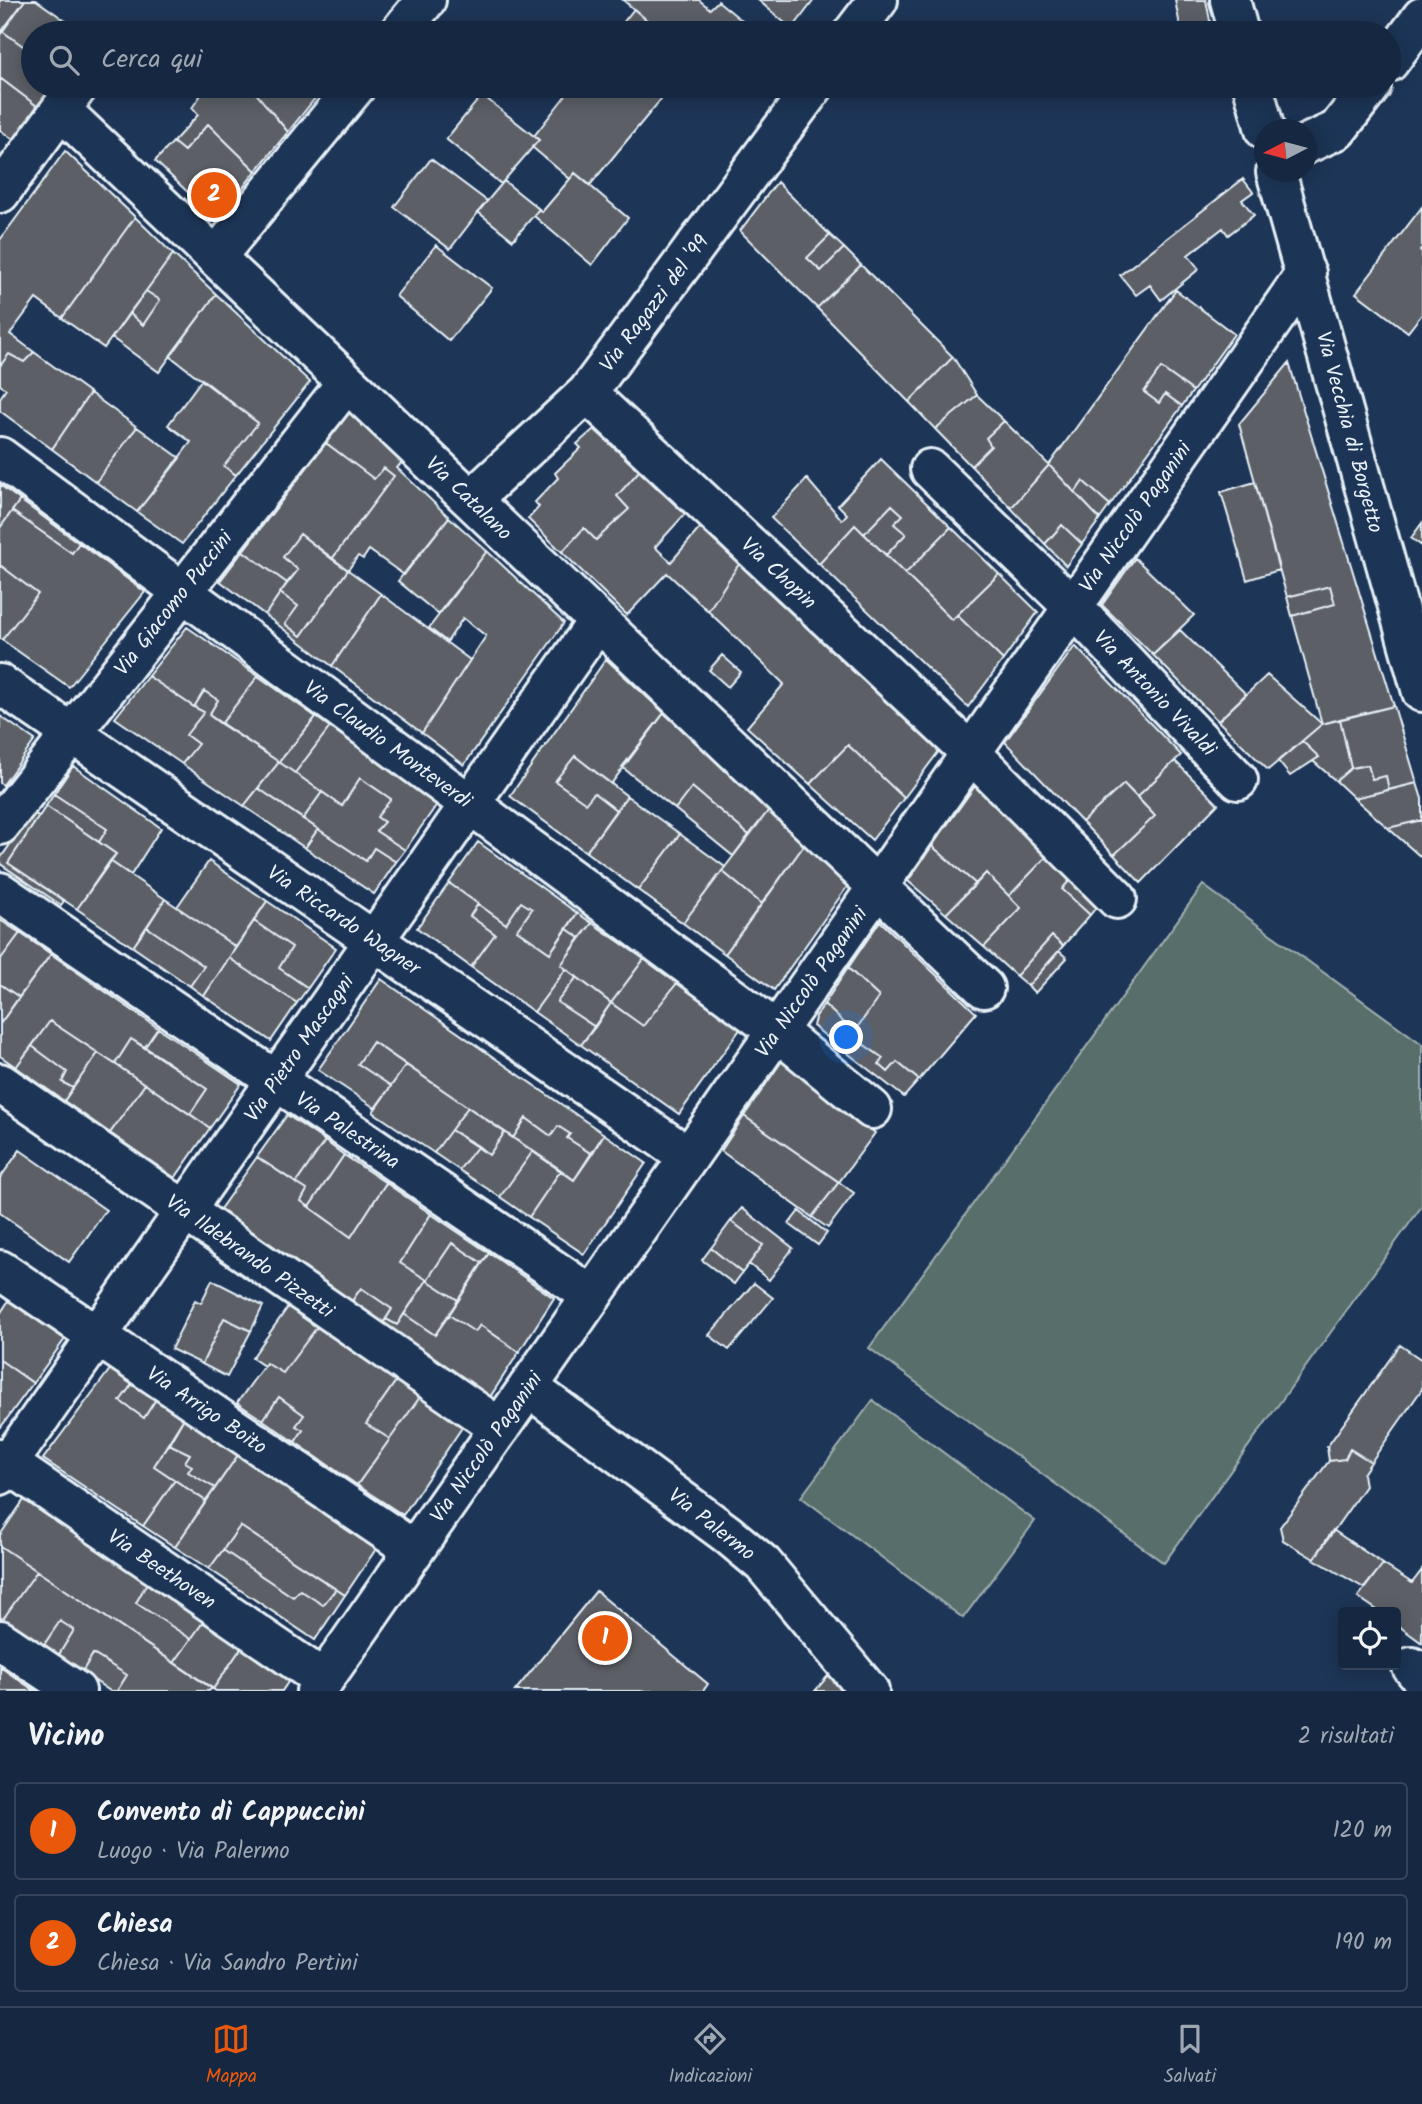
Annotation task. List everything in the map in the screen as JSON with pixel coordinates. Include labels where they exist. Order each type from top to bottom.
[{"type":"street","points":[[408,21],[426,0]]},
{"type":"street","points":[[862,21],[878,0]]},
{"type":"street","points":[[1230,0],[1236,21]]},
{"type":"street","points":[[1401,46],[1422,18]]},
{"type":"street","points":[[0,193],[69,98]]},
{"type":"street","name":"Via Catalano","points":[[69,98],[216,257],[984,988]]},
{"type":"street","points":[[216,257],[346,98]]},
{"type":"street","name":"Via Ragazzi del '99","points":[[471,500],[587,393],[805,98]]},
{"type":"street","points":[[1256,98],[1262,119]]},
{"type":"street","points":[[1317,139],[1337,130],[1361,98]]},
{"type":"street","name":"Via Vecchia di Borgetto","points":[[1279,182],[1422,691]]},
{"type":"street","name":"Via Niccolò Paganini","points":[[320,1686],[1306,273]]},
{"type":"street","name":"Via Giacomo Puccini","points":[[0,825],[347,382]]},
{"type":"street","name":"Via Chopin","points":[[587,393],[971,753],[1117,899]]},
{"type":"street","name":"Via Claudio Monteverdi","points":[[0,457],[777,1031],[872,1109]]},
{"type":"street","name":"Via Antonio Vivaldi","points":[[930,469],[1073,607],[1238,780]]},
{"type":"street","name":"Via Pietro Mascagni","points":[[3,1466],[598,621]]},
{"type":"street","name":"Via Riccardo Wagner","points":[[0,684],[689,1157]]},
{"type":"street","name":"Via Palestrina","points":[[0,892],[592,1296]]},
{"type":"street","name":"Via Ildebrando Pizzetti","points":[[0,1083],[500,1428]]},
{"type":"street","name":"Via Arrigo Boito","points":[[0,1270],[414,1550]]},
{"type":"street","name":"Via Palermo","points":[[528,1387],[727,1534],[763,1564],[869,1691]]},
{"type":"street","name":"Via Beethoven","points":[[3,1466],[320,1686]]},
{"type":"street","points":[[0,1640],[76,1691]]},
{"type":"green space","points":[[1203,885],[1422,1044],[1422,1206],[1164,1563],[869,1348]]},
{"type":"green space","points":[[873,1400],[1035,1521],[963,1618],[801,1497]]},
{"type":"building","points":[[0,0],[25,0],[0,35]]},
{"type":"building","points":[[25,0],[36,0],[66,21],[21,21],[21,44],[2,31]]},
{"type":"building","points":[[623,0],[699,0],[710,9],[718,1],[742,21],[648,21]]},
{"type":"building","points":[[758,0],[814,0],[798,21],[783,21]]},
{"type":"building","points":[[1175,0],[1206,0],[1210,21],[1179,21]]},
{"type":"building","points":[[634,9],[648,21],[624,21]]},
{"type":"building","points":[[2,31],[21,44],[21,94],[0,78]]},
{"type":"building","points":[[0,78],[21,94],[21,98],[26,98],[37,106],[14,140],[0,130]]},
{"type":"building","points":[[26,98],[43,98],[37,106]]},
{"type":"building","points":[[199,98],[260,98],[288,132],[256,171],[208,124],[184,151],[173,142],[198,115],[192,108]]},
{"type":"building","points":[[260,98],[315,98],[288,132]]},
{"type":"building","points":[[480,98],[486,98],[539,140],[501,184],[446,139]]},
{"type":"building","points":[[564,98],[662,98],[590,185],[575,173],[570,179],[532,147],[539,140],[534,136]]},
{"type":"building","points":[[208,124],[256,171],[217,220],[155,161],[173,142],[184,151]]},
{"type":"building","points":[[65,151],[135,217],[62,318],[36,299],[10,334],[34,352],[24,362],[9,354],[0,366],[0,240]]},
{"type":"building","points":[[431,159],[487,201],[450,249],[394,207]]},
{"type":"building","points":[[575,173],[628,218],[592,265],[534,216],[539,209],[542,212]]},
{"type":"building","points":[[1243,179],[1253,192],[1242,200],[1254,215],[1228,235],[1223,228],[1188,255],[1199,269],[1161,300],[1150,285],[1136,295],[1120,275]]},
{"type":"building","points":[[504,181],[539,209],[513,240],[478,212]]},
{"type":"building","points":[[777,182],[830,235],[807,258],[821,271],[844,248],[861,265],[817,308],[740,231]]},
{"type":"building","points":[[1422,207],[1422,314],[1408,332],[1356,293]]},
{"type":"building","points":[[135,217],[173,254],[104,348],[62,318]]},
{"type":"building","points":[[830,235],[844,248],[821,271],[807,258]]},
{"type":"building","points":[[436,245],[492,288],[449,341],[396,296]]},
{"type":"building","points":[[173,254],[216,294],[159,372],[112,338],[129,313],[143,325],[160,300],[146,291]]},
{"type":"building","points":[[861,265],[953,357],[909,402],[817,308]]},
{"type":"building","points":[[1176,290],[1234,334],[1193,391],[1161,368],[1144,392],[1159,403],[1165,394],[1182,406],[1110,505],[1083,481],[1075,493],[1049,465]]},
{"type":"building","points":[[146,291],[160,300],[143,325],[129,313]]},
{"type":"building","points":[[216,294],[310,382],[236,475],[224,466],[258,423],[170,356]]},
{"type":"building","points":[[34,352],[90,393],[52,449],[0,411],[0,398],[6,389],[0,385],[0,366],[9,354],[24,362]]},
{"type":"building","points":[[953,357],[977,395],[935,429],[909,402]]},
{"type":"building","points":[[1289,363],[1394,706],[1322,724],[1292,616],[1335,604],[1330,586],[1287,597],[1239,424]]},
{"type":"building","points":[[1161,368],[1193,391],[1182,406],[1165,394],[1159,403],[1144,392]]},
{"type":"building","points":[[202,379],[258,423],[224,466],[236,475],[182,544],[137,512],[191,442],[168,425]]},
{"type":"building","points":[[90,393],[137,427],[96,482],[52,449]]},
{"type":"building","points":[[977,395],[1004,421],[986,438],[991,446],[971,466],[935,429]]},
{"type":"building","points":[[350,412],[403,461],[397,468],[449,517],[404,575],[369,550],[363,559],[358,556],[348,570],[332,559],[394,476],[384,468],[374,479],[326,443]]},
{"type":"building","points":[[1004,421],[1049,465],[1011,508],[971,466],[991,446],[986,438]]},
{"type":"building","points":[[137,427],[180,458],[137,512],[96,482]]},
{"type":"building","points":[[594,429],[639,471],[617,496],[629,509],[596,540],[584,528],[562,552],[528,519],[539,507],[535,502],[558,478],[555,473],[581,448],[577,444]]},
{"type":"building","points":[[326,443],[374,479],[384,468],[394,476],[332,559],[300,534],[283,557],[298,570],[287,583],[243,551]]},
{"type":"building","points":[[881,459],[951,527],[905,574],[886,555],[906,534],[894,524],[903,515],[892,505],[864,534],[855,525],[819,564],[771,518],[807,479],[842,520],[847,514],[838,505]]},
{"type":"building","points":[[1049,465],[1100,519],[1082,544],[1062,525],[1045,544],[1011,508]]},
{"type":"building","points":[[639,471],[685,514],[655,547],[671,562],[700,528],[739,564],[708,611],[667,573],[627,615],[562,552],[584,528],[596,540],[629,509],[617,496]]},
{"type":"building","points":[[1083,481],[1110,505],[1100,519],[1075,493]]},
{"type":"building","points":[[1255,482],[1279,570],[1247,580],[1221,492]]},
{"type":"building","points":[[0,485],[20,500],[0,528]]},
{"type":"building","points":[[20,500],[79,543],[72,553],[12,511]]},
{"type":"building","points":[[892,505],[903,515],[894,524],[906,534],[886,555],[864,534]]},
{"type":"building","points":[[12,511],[72,553],[79,543],[145,592],[69,687],[2,640],[38,594],[0,565],[0,528]]},
{"type":"building","points":[[449,517],[487,551],[438,614],[398,581]]},
{"type":"building","points":[[1422,523],[1422,546],[1411,538]]},
{"type":"building","points":[[855,525],[952,620],[957,615],[1003,660],[968,707],[819,564]]},
{"type":"building","points":[[1062,525],[1082,544],[1066,566],[1045,544]]},
{"type":"building","points":[[951,527],[999,574],[952,620],[905,574]]},
{"type":"building","points":[[300,534],[348,570],[301,636],[285,624],[298,606],[280,593],[298,570],[283,557]]},
{"type":"building","points":[[243,551],[287,583],[265,615],[220,581]]},
{"type":"building","points":[[487,551],[564,623],[464,765],[422,733],[486,636],[463,618],[447,642],[429,628]]},
{"type":"building","points":[[1135,558],[1194,615],[1153,655],[1102,605]]},
{"type":"building","points":[[739,564],[939,751],[904,798],[848,745],[810,784],[747,727],[784,684],[708,611]]},
{"type":"building","points":[[0,565],[38,594],[2,640],[0,639]]},
{"type":"building","points":[[348,570],[381,594],[332,666],[265,615],[280,593],[298,606],[285,624],[301,636]]},
{"type":"building","points":[[999,574],[1038,612],[1003,660],[957,615]]},
{"type":"building","points":[[1330,586],[1335,604],[1292,616],[1287,597]]},
{"type":"building","points":[[381,594],[470,660],[422,733],[332,666]]},
{"type":"building","points":[[187,627],[258,676],[221,724],[209,715],[218,700],[204,691],[194,707],[148,676]]},
{"type":"building","points":[[1180,630],[1246,694],[1218,721],[1153,655]]},
{"type":"building","points":[[1075,646],[1181,755],[1137,797],[1124,784],[1082,822],[1005,742]]},
{"type":"building","points":[[722,655],[741,672],[728,687],[709,670]]},
{"type":"building","points":[[606,659],[664,713],[611,784],[575,756],[555,781],[586,803],[594,793],[616,810],[586,852],[510,796]]},
{"type":"building","points":[[1267,675],[1322,724],[1268,770],[1218,721]]},
{"type":"building","points":[[148,676],[204,712],[186,735],[198,744],[182,764],[115,718]]},
{"type":"building","points":[[258,676],[316,717],[279,762],[221,724]]},
{"type":"building","points":[[204,691],[218,700],[209,715],[279,762],[244,806],[182,764],[198,744],[186,735],[204,712],[194,707]]},
{"type":"building","points":[[1394,706],[1417,783],[1389,790],[1386,776],[1372,779],[1368,765],[1351,768],[1340,719]]},
{"type":"building","points":[[664,713],[769,810],[749,835],[692,787],[675,809],[622,767]]},
{"type":"building","points":[[0,716],[35,740],[3,785],[0,783]]},
{"type":"building","points":[[316,717],[330,727],[295,773],[279,762]]},
{"type":"building","points":[[1340,719],[1351,768],[1336,781],[1313,761],[1319,757],[1302,741],[1322,724]]},
{"type":"building","points":[[330,727],[438,803],[405,850],[376,831],[384,822],[377,817],[391,799],[360,778],[342,806],[295,773]]},
{"type":"building","points":[[1302,741],[1319,757],[1290,776],[1278,761]]},
{"type":"building","points":[[848,745],[904,798],[872,840],[810,784]]},
{"type":"building","points":[[575,756],[627,796],[616,810],[594,793],[586,803],[555,781]]},
{"type":"building","points":[[1175,761],[1218,804],[1141,883],[1114,855],[1155,816],[1137,797]]},
{"type":"building","points":[[279,762],[322,792],[303,819],[258,788]]},
{"type":"building","points":[[1368,765],[1372,779],[1386,776],[1389,790],[1354,798],[1336,781],[1351,768]]},
{"type":"building","points":[[73,766],[161,828],[131,875],[110,861],[116,854],[99,842],[107,829],[54,794]]},
{"type":"building","points":[[360,778],[391,799],[377,817],[384,822],[376,831],[405,850],[396,862],[374,848],[366,861],[303,819],[322,792],[342,806]]},
{"type":"building","points":[[1417,783],[1422,799],[1422,820],[1388,828],[1354,798]]},
{"type":"building","points":[[1124,784],[1155,816],[1114,855],[1082,822]]},
{"type":"building","points":[[975,786],[1047,856],[1009,896],[986,873],[976,884],[932,846]]},
{"type":"building","points":[[692,787],[749,835],[733,856],[675,809]]},
{"type":"building","points":[[258,788],[318,829],[305,848],[244,806]]},
{"type":"building","points":[[54,794],[107,829],[99,842],[46,806]]},
{"type":"building","points":[[627,796],[680,834],[638,890],[586,852]]},
{"type":"building","points":[[46,806],[116,854],[77,909],[8,863]]},
{"type":"building","points":[[769,810],[805,844],[762,904],[722,871]]},
{"type":"building","points":[[32,813],[39,816],[8,863],[64,901],[61,905],[2,865],[0,859]]},
{"type":"building","points":[[1422,820],[1422,858],[1388,828]]},
{"type":"building","points":[[318,829],[366,861],[374,848],[396,862],[374,894],[305,848]]},
{"type":"building","points":[[680,834],[725,867],[683,923],[638,890]]},
{"type":"building","points":[[478,842],[577,913],[550,953],[517,930],[532,909],[521,902],[506,924],[449,883]]},
{"type":"building","points":[[805,844],[849,884],[774,990],[725,954]]},
{"type":"building","points":[[932,846],[976,884],[946,914],[908,881]]},
{"type":"building","points":[[1047,856],[1071,879],[1062,889],[1090,915],[1063,946],[1052,936],[1016,976],[984,947],[1021,908],[1009,896]]},
{"type":"building","points":[[110,861],[165,899],[133,947],[77,909]]},
{"type":"building","points":[[209,861],[267,901],[236,947],[177,907]]},
{"type":"building","points":[[722,871],[762,904],[725,954],[683,923]]},
{"type":"building","points":[[986,873],[1021,908],[984,947],[946,914]]},
{"type":"building","points":[[1071,879],[1098,905],[1090,915],[1062,889]]},
{"type":"building","points":[[449,883],[478,904],[470,916],[495,934],[471,967],[417,928]]},
{"type":"building","points":[[165,899],[236,947],[204,996],[190,986],[204,966],[147,927]]},
{"type":"building","points":[[267,901],[336,948],[308,988],[279,968],[292,947],[254,921]]},
{"type":"building","points":[[521,902],[532,909],[517,930],[550,953],[567,929],[580,938],[561,965],[566,969],[534,1012],[471,967],[495,934],[470,916],[478,904],[506,924]]},
{"type":"building","points":[[577,913],[592,923],[580,938],[567,929]]},
{"type":"building","points":[[0,920],[20,933],[0,960]]},
{"type":"building","points":[[254,921],[292,947],[279,968],[308,988],[297,1003],[229,958]]},
{"type":"building","points":[[880,921],[976,1013],[919,1080],[897,1062],[888,1072],[879,1064],[883,1058],[850,1035],[841,1048],[813,1026],[824,1004],[854,1032],[879,997],[848,968]]},
{"type":"building","points":[[592,923],[644,959],[611,1003],[561,965]]},
{"type":"building","points":[[147,927],[204,966],[190,986],[133,947]]},
{"type":"building","points":[[20,933],[51,954],[19,997],[0,984],[0,960]]},
{"type":"building","points":[[1052,936],[1063,946],[1028,986],[1016,976]]},
{"type":"building","points":[[1059,951],[1067,958],[1035,993],[1028,986]]},
{"type":"building","points":[[51,954],[158,1028],[145,1047],[131,1039],[115,1064],[50,1021],[16,1067],[0,1056],[0,1024]]},
{"type":"building","points":[[229,958],[297,1003],[271,1041],[204,996]]},
{"type":"building","points":[[644,959],[677,983],[643,1026],[611,1003]]},
{"type":"building","points":[[848,968],[879,997],[854,1032],[824,1004]]},
{"type":"building","points":[[566,969],[577,977],[557,1002],[595,1027],[581,1045],[534,1012]]},
{"type":"building","points":[[577,977],[611,1003],[595,1027],[557,1002]]},
{"type":"building","points":[[381,979],[604,1134],[592,1154],[567,1138],[570,1134],[558,1126],[551,1136],[526,1118],[513,1138],[373,1042],[358,1064],[391,1086],[375,1108],[318,1070]]},
{"type":"building","points":[[677,983],[741,1028],[679,1114],[581,1045],[611,1003],[643,1026]]},
{"type":"building","points":[[0,984],[19,997],[0,1024]]},
{"type":"building","points":[[50,1021],[98,1053],[73,1088],[62,1082],[67,1072],[32,1046]]},
{"type":"building","points":[[158,1028],[241,1084],[210,1128],[190,1114],[207,1089],[145,1047]]},
{"type":"building","points":[[850,1035],[883,1058],[879,1064],[888,1072],[897,1062],[919,1080],[904,1097],[841,1048]]},
{"type":"building","points":[[131,1039],[207,1089],[190,1114],[115,1064]]},
{"type":"building","points":[[373,1042],[406,1065],[391,1086],[358,1064]]},
{"type":"building","points":[[32,1046],[67,1072],[62,1082],[73,1088],[64,1101],[16,1067]]},
{"type":"building","points":[[98,1053],[145,1084],[110,1133],[64,1101]]},
{"type":"building","points":[[784,1058],[875,1133],[839,1182],[744,1116]]},
{"type":"building","points":[[406,1065],[468,1107],[434,1153],[373,1112]]},
{"type":"building","points":[[145,1084],[210,1128],[175,1178],[110,1133]]},
{"type":"building","points":[[468,1107],[505,1132],[489,1155],[451,1130]]},
{"type":"building","points":[[287,1115],[325,1141],[296,1183],[257,1157]]},
{"type":"building","points":[[744,1116],[839,1182],[812,1217],[721,1151]]},
{"type":"building","points":[[526,1118],[551,1136],[558,1126],[570,1134],[567,1138],[592,1154],[574,1180],[513,1138]]},
{"type":"building","points":[[451,1130],[478,1146],[459,1170],[434,1153]]},
{"type":"building","points":[[505,1132],[533,1151],[500,1197],[459,1170],[478,1146],[489,1155]]},
{"type":"building","points":[[604,1134],[646,1163],[584,1254],[529,1217],[561,1170],[574,1180]]},
{"type":"building","points":[[325,1141],[344,1155],[309,1207],[301,1201],[307,1190],[296,1183]]},
{"type":"building","points":[[20,1150],[106,1210],[69,1262],[0,1213],[0,1178]]},
{"type":"building","points":[[533,1151],[561,1170],[529,1217],[500,1197]]},
{"type":"building","points":[[344,1155],[386,1183],[351,1237],[309,1207]]},
{"type":"building","points":[[257,1157],[307,1190],[301,1201],[351,1237],[386,1183],[431,1214],[400,1263],[427,1280],[397,1325],[386,1319],[392,1309],[361,1288],[352,1301],[220,1209]]},
{"type":"building","points":[[839,1182],[854,1193],[828,1228],[812,1217]]},
{"type":"building","points":[[742,1208],[793,1248],[769,1280],[749,1264],[763,1245],[731,1221]]},
{"type":"building","points":[[799,1211],[827,1233],[818,1245],[789,1224]]},
{"type":"building","points":[[431,1214],[489,1253],[482,1263],[452,1243],[427,1280],[400,1263]]},
{"type":"building","points":[[731,1221],[763,1245],[742,1273],[711,1248]]},
{"type":"building","points":[[452,1243],[482,1263],[458,1300],[427,1280]]},
{"type":"building","points":[[711,1248],[742,1273],[734,1284],[702,1260]]},
{"type":"building","points":[[489,1253],[554,1298],[519,1352],[480,1325],[475,1332],[449,1315]]},
{"type":"building","points":[[212,1280],[263,1306],[251,1331],[224,1318],[202,1364],[171,1349],[195,1300],[201,1303]]},
{"type":"building","points":[[427,1280],[458,1300],[435,1335],[404,1314]]},
{"type":"building","points":[[754,1283],[773,1298],[729,1350],[709,1335]]},
{"type":"building","points":[[361,1288],[392,1309],[383,1323],[352,1301]]},
{"type":"building","points":[[9,1300],[65,1339],[33,1383],[0,1360],[0,1314]]},
{"type":"building","points":[[288,1307],[317,1327],[283,1373],[252,1358]]},
{"type":"building","points":[[404,1314],[435,1335],[449,1315],[475,1332],[480,1325],[519,1352],[490,1397],[383,1323],[386,1319],[397,1325]]},
{"type":"building","points":[[224,1318],[251,1331],[227,1377],[202,1364]]},
{"type":"building","points":[[317,1327],[396,1381],[366,1424],[390,1439],[357,1485],[295,1442],[303,1430],[296,1426],[304,1415],[279,1397],[263,1420],[237,1403],[266,1363],[283,1373]]},
{"type":"building","points":[[1400,1345],[1422,1360],[1422,1389],[1371,1462],[1350,1449],[1345,1459],[1329,1461],[1327,1447]]},
{"type":"building","points":[[0,1360],[33,1383],[1,1427],[0,1426]]},
{"type":"building","points":[[111,1368],[133,1383],[120,1401],[144,1418],[156,1399],[184,1418],[154,1466],[175,1480],[143,1526],[43,1459]]},
{"type":"building","points":[[396,1381],[420,1397],[390,1439],[366,1424]]},
{"type":"building","points":[[133,1383],[156,1399],[144,1418],[120,1401]]},
{"type":"building","points":[[279,1397],[304,1415],[296,1426],[303,1430],[295,1442],[263,1420]]},
{"type":"building","points":[[420,1397],[463,1426],[403,1515],[357,1485]]},
{"type":"building","points":[[184,1418],[238,1455],[215,1488],[188,1472],[192,1466],[185,1462],[190,1454],[169,1444]]},
{"type":"building","points":[[169,1444],[190,1454],[185,1462],[192,1466],[188,1472],[215,1488],[206,1501],[154,1466]]},
{"type":"building","points":[[1350,1449],[1371,1462],[1363,1474],[1365,1486],[1314,1559],[1283,1540],[1280,1527],[1329,1461],[1345,1459]]},
{"type":"building","points":[[238,1455],[376,1549],[345,1595],[240,1526],[209,1569],[175,1547]]},
{"type":"building","points":[[175,1480],[206,1501],[175,1547],[143,1526]]},
{"type":"building","points":[[26,1497],[149,1579],[136,1603],[191,1639],[174,1663],[0,1546],[0,1535]]},
{"type":"building","points":[[240,1526],[336,1589],[323,1605],[300,1590],[293,1597],[223,1550]]},
{"type":"building","points":[[1333,1530],[1383,1564],[1364,1588],[1314,1559]]},
{"type":"building","points":[[0,1546],[37,1571],[3,1619],[0,1617]]},
{"type":"building","points":[[223,1550],[293,1597],[300,1590],[323,1605],[336,1589],[345,1595],[315,1640],[209,1569]]},
{"type":"building","points":[[1383,1564],[1412,1583],[1422,1570],[1422,1643],[1401,1628],[1401,1607],[1373,1607],[1358,1597]]},
{"type":"building","points":[[37,1571],[212,1688],[209,1691],[117,1691],[127,1675],[93,1654],[82,1672],[58,1656],[74,1630],[60,1621],[43,1646],[3,1619]]},
{"type":"building","points":[[149,1579],[206,1618],[191,1639],[136,1603]]},
{"type":"building","points":[[596,1591],[708,1684],[703,1691],[515,1691]]},
{"type":"building","points":[[206,1618],[244,1644],[213,1689],[174,1663]]},
{"type":"building","points":[[60,1621],[74,1630],[58,1656],[43,1646]]},
{"type":"building","points":[[244,1644],[292,1676],[282,1691],[213,1689]]},
{"type":"building","points":[[93,1654],[127,1675],[117,1691],[110,1691],[82,1672]]},
{"type":"building","points":[[0,1667],[35,1691],[0,1691]]},
{"type":"building","points":[[833,1670],[850,1691],[815,1691]]},
{"type":"place","name":"Chiesa","points":[[214,195]]},
{"type":"place","name":"Convento di Cappuccini","points":[[605,1638]]}]
